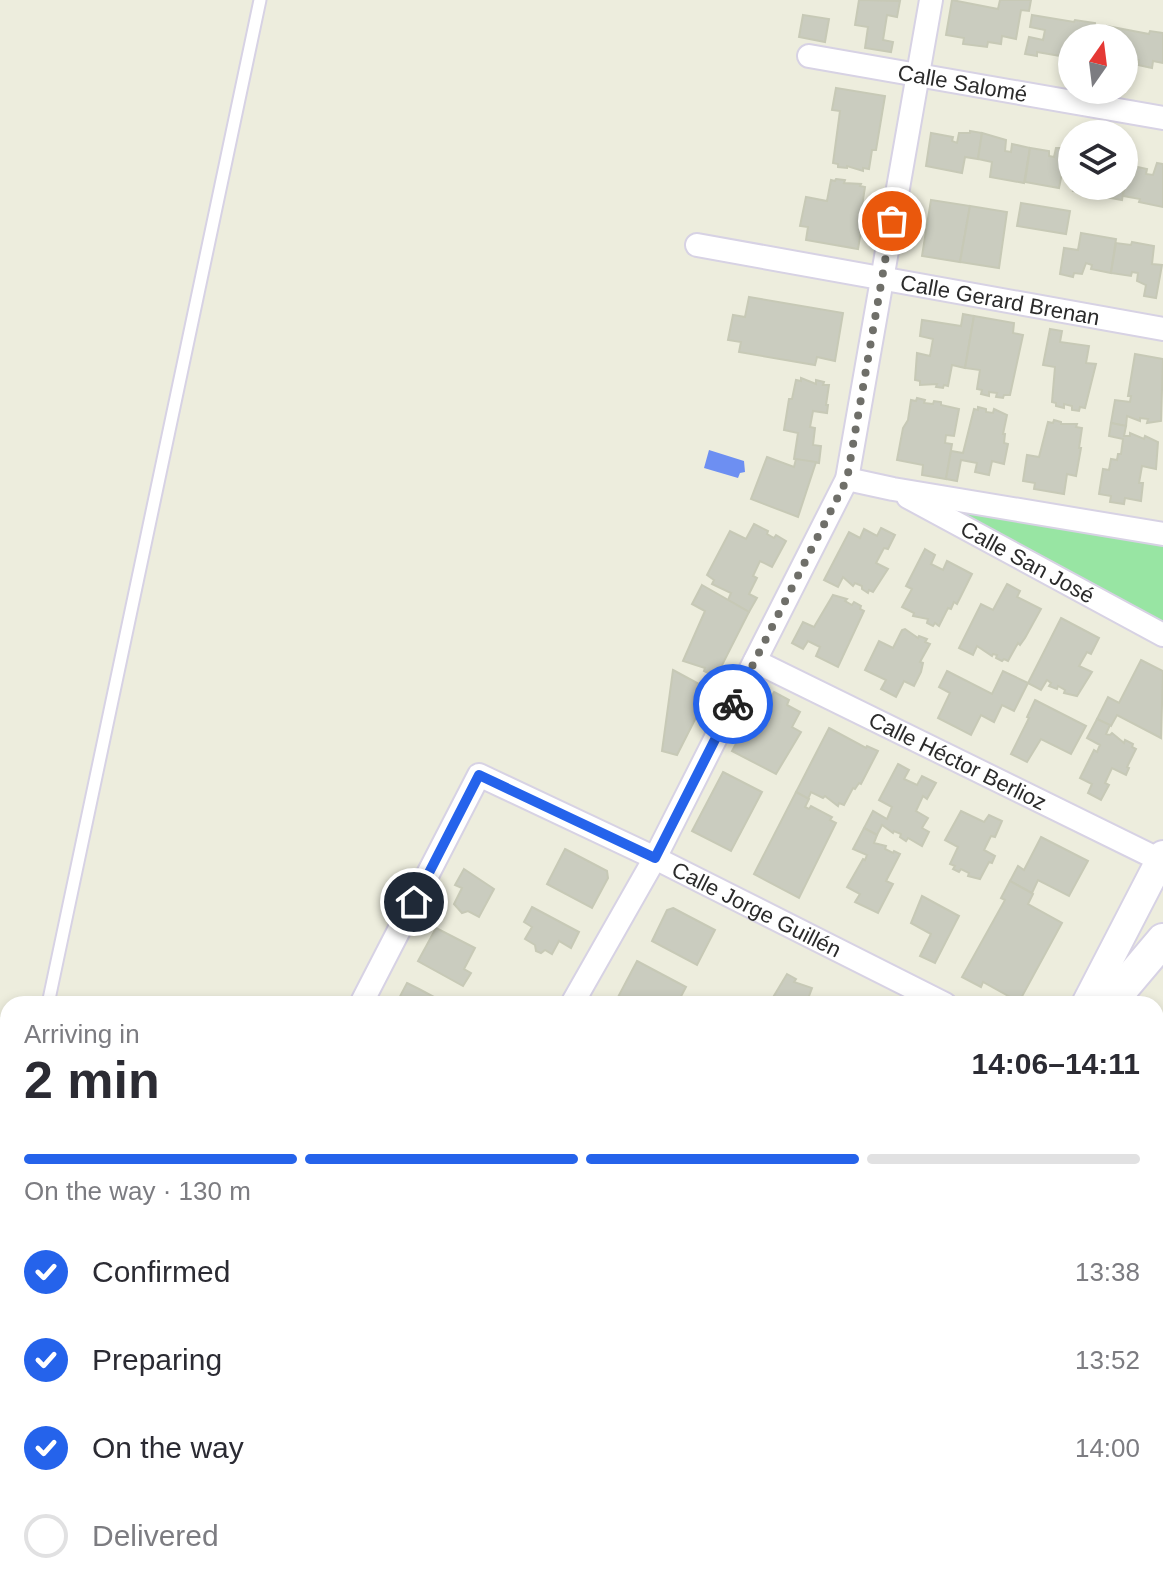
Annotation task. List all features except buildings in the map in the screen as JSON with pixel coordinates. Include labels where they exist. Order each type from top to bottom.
[{"type":"main road","points":[[1116,996],[1163,940]]},
{"type":"street","points":[[577,996],[655,858],[847,479],[931,0]]},
{"type":"street","name":"Calle Salomé","points":[[809,56],[1163,118]]},
{"type":"street","name":"Calle Gerard Brenan","points":[[697,245],[1163,329]]},
{"type":"street","name":"Calle San José","points":[[847,479],[1163,534]]},
{"type":"street","name":"Calle San José","points":[[893,489],[1163,635]]},
{"type":"street","name":"Calle Héctor Berlioz","points":[[755,661],[1162,858]]},
{"type":"street","name":"Calle Jorge Guillén","points":[[365,996],[479,775],[655,858],[929,996]]},
{"type":"street","points":[[1090,996],[1162,858]]},
{"type":"lane","points":[[50,996],[260,0]]},
{"type":"green space","points":[[893,489],[1163,534],[1163,635]]},
{"type":"water","points":[[709,450],[744,461],[745,472],[740,473],[738,478],[704,468]]},
{"type":"way so far","points":[[733,704],[847,479],[892,221]]},
{"type":"route","points":[[414,902],[479,775],[655,858],[733,704]]}]
